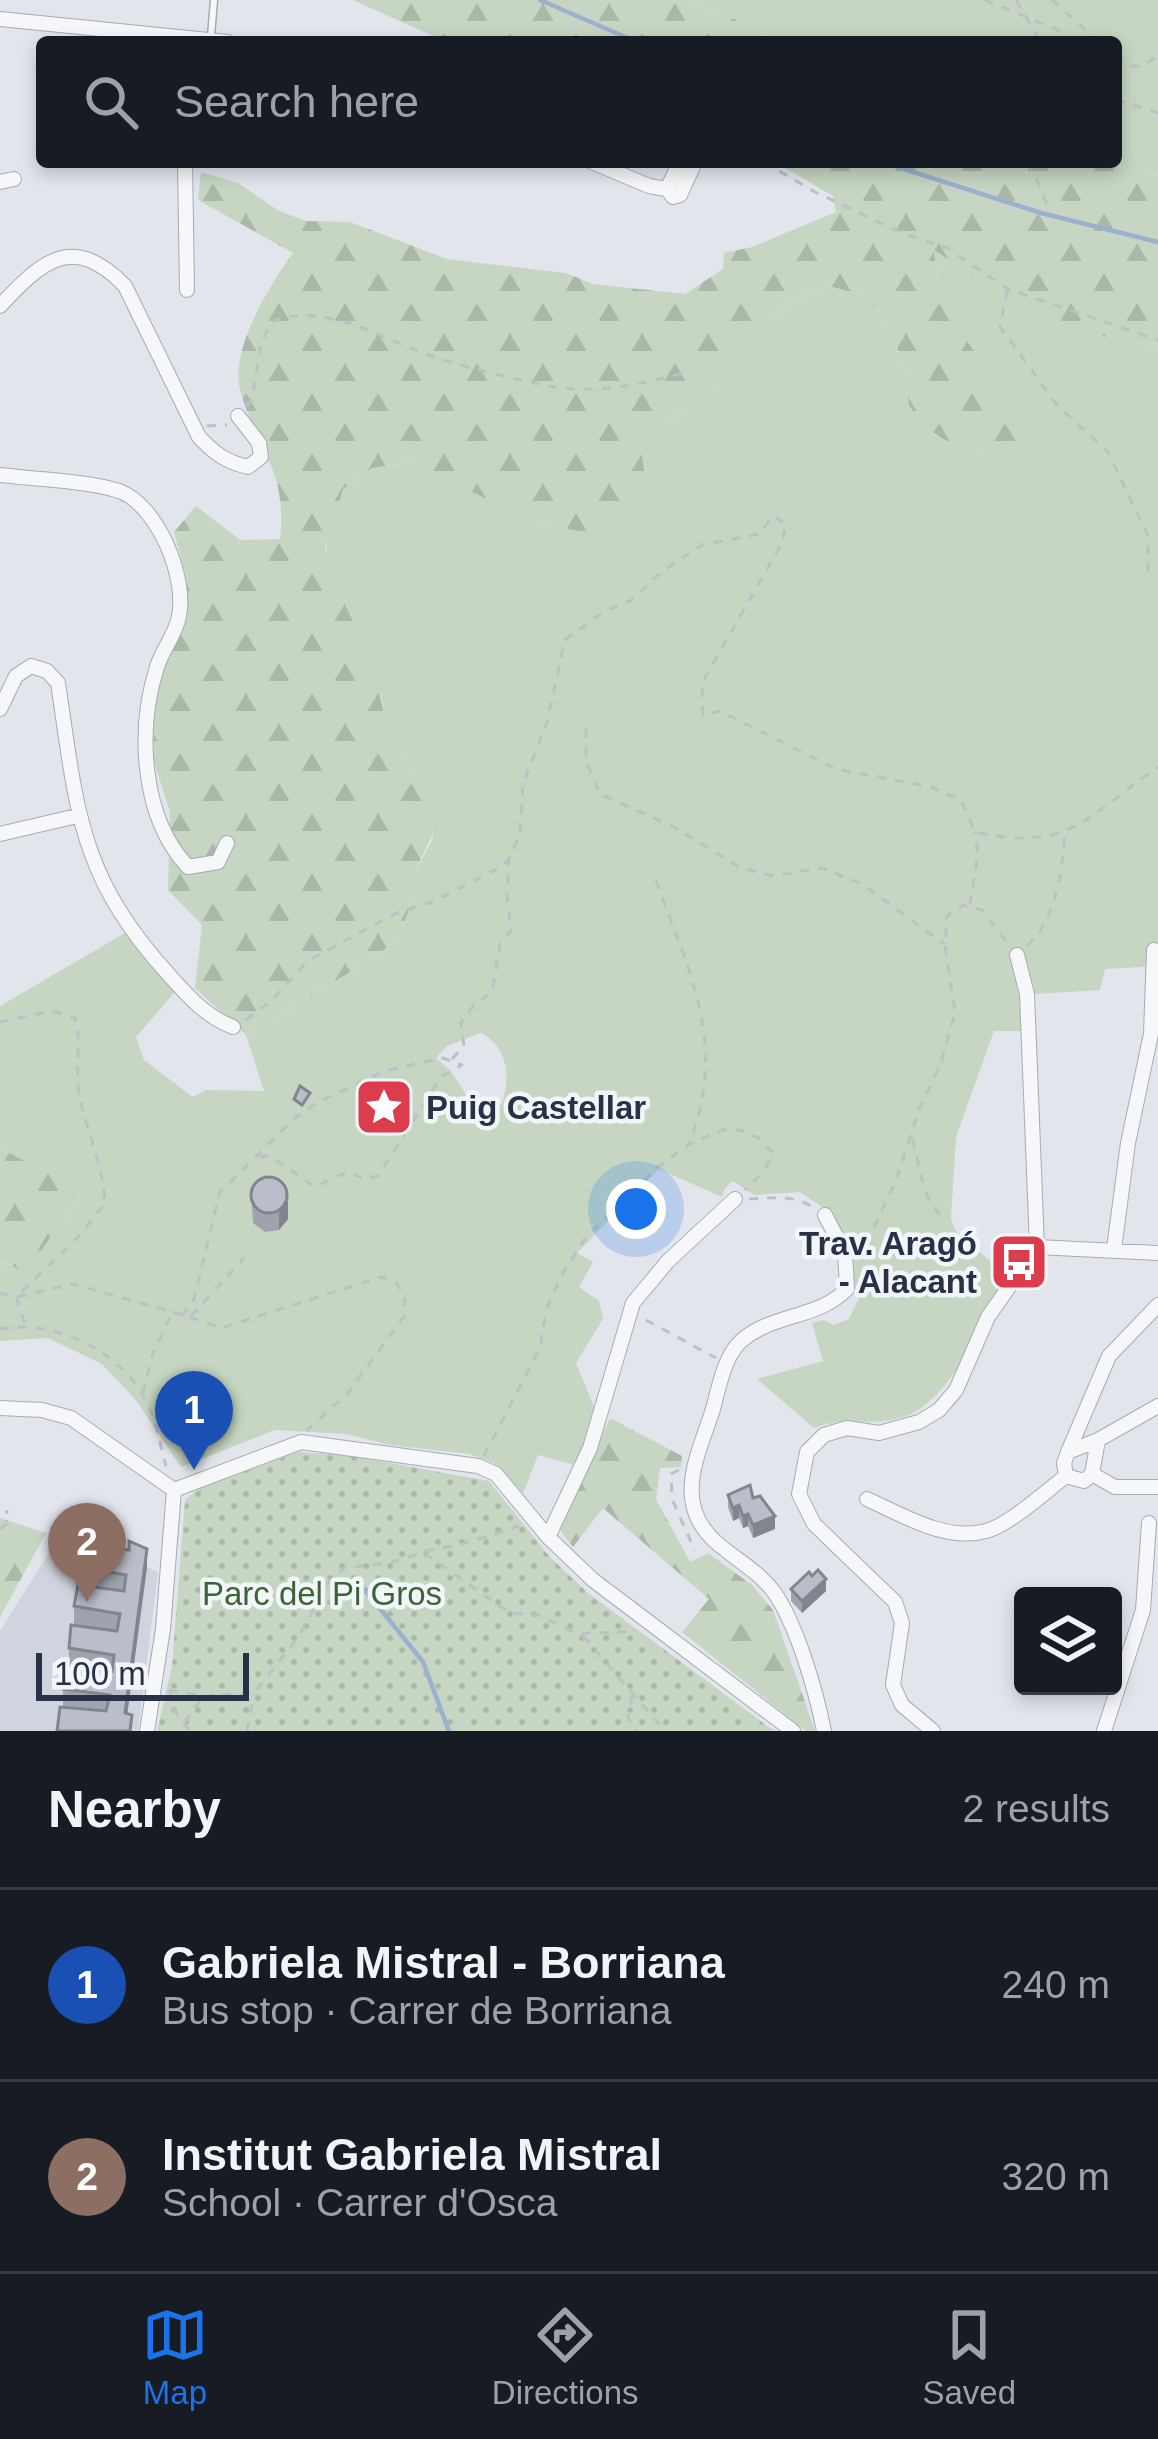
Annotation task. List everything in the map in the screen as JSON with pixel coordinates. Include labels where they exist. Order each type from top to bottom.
[{"type":"street","points":[[0,21],[158,36]]},
{"type":"street","points":[[185,168],[187,290]]},
{"type":"street","points":[[606,168],[667,189],[673,197],[680,196],[692,168]]},
{"type":"street","points":[[667,189],[677,168]]},
{"type":"street","points":[[0,306],[33,271],[56,258],[77,255],[107,267],[125,286],[193,425],[214,453],[231,464],[248,467],[261,458],[260,443],[238,416]]},
{"type":"street","points":[[0,475],[121,491],[145,511],[168,541],[180,615],[158,665],[142,745],[173,852],[188,867],[218,862],[227,843]]},
{"type":"street","points":[[0,709],[16,676],[31,666],[47,671],[58,682],[76,816],[118,915],[195,1004],[211,1018],[233,1027]]},
{"type":"street","points":[[0,834],[76,816]]},
{"type":"street","points":[[1114,1249],[1128,1143],[1155,1033],[1154,950]]},
{"type":"street","points":[[933,1731],[902,1705],[893,1685],[902,1623],[895,1602],[814,1524],[799,1494],[807,1452],[824,1435],[847,1428],[879,1433],[919,1422],[939,1410],[956,1390],[988,1317],[1037,1247],[1027,994],[1017,955]]},
{"type":"street","points":[[548,1537],[590,1448],[633,1303],[668,1262],[735,1199]]},
{"type":"street","points":[[824,1731],[787,1615],[754,1570],[714,1540],[699,1521],[689,1492],[692,1464],[727,1363],[739,1342],[772,1322],[830,1306],[847,1289],[845,1253],[825,1215]]},
{"type":"street","points":[[1037,1247],[1158,1252]]},
{"type":"street","points":[[1066,1477],[1067,1452],[1109,1355],[1158,1305]]},
{"type":"street","points":[[1088,1400],[1090,1427],[1100,1432],[1121,1426]]},
{"type":"street","points":[[1067,1452],[1158,1406]]},
{"type":"street","points":[[0,1408],[42,1410],[71,1418],[173,1490]]},
{"type":"street","points":[[867,1499],[934,1529],[969,1534],[991,1530],[1066,1477],[1084,1481],[1121,1426]]},
{"type":"street","points":[[1093,1469],[1098,1440]]},
{"type":"street","points":[[173,1490],[301,1442],[478,1466],[496,1474],[548,1537],[593,1580],[793,1731]]},
{"type":"street","points":[[1093,1469],[1115,1487],[1154,1486]]},
{"type":"street","points":[[148,1731],[163,1687],[173,1490]]},
{"type":"street","points":[[1104,1731],[1151,1612],[1149,1523]]},
{"type":"lane","points":[[211,36],[214,0]]},
{"type":"lane","points":[[1149,1503],[1154,1486]]},
{"type":"path","points":[[985,0],[1064,36]]},
{"type":"path","points":[[1016,0],[1038,36]]},
{"type":"path","points":[[1052,0],[1092,36]]},
{"type":"path","points":[[1122,62],[1144,66],[1158,55]]},
{"type":"path","points":[[1122,101],[1158,113]]},
{"type":"path","points":[[774,168],[902,233],[947,248],[1008,289],[1158,340]]},
{"type":"path","points":[[1032,168],[1047,204]]},
{"type":"path","points":[[1008,289],[1000,327],[1057,405],[1108,452],[1148,536],[1148,573]]},
{"type":"path","points":[[193,425],[225,427],[238,416],[252,399],[261,344],[272,322],[290,314],[312,314],[434,357],[552,387],[620,387],[687,372]]},
{"type":"path","points":[[451,1061],[464,1046],[461,1023],[492,992],[500,944],[511,930],[509,859],[520,833],[523,784],[547,722],[565,640],[603,611],[632,601],[661,573],[702,545],[759,534],[772,516],[786,524],[782,543],[702,683],[704,715],[720,711],[836,770],[932,787],[961,800],[978,853],[970,907]]},
{"type":"path","points":[[586,729],[586,761],[600,794],[674,827],[739,867],[772,876],[822,868],[862,884],[945,945]]},
{"type":"path","points":[[975,832],[1017,841],[1065,834],[1158,767]]},
{"type":"path","points":[[847,1289],[896,1180],[941,1063],[955,1012],[945,945],[947,916],[963,904],[982,910],[1017,955],[1035,940],[1047,915],[1060,879],[1065,834]]},
{"type":"path","points":[[233,1027],[253,1017],[308,961],[509,859]]},
{"type":"path","points":[[656,881],[704,1020],[703,1102],[688,1145]]},
{"type":"path","points":[[0,1022],[53,1011],[75,1018],[80,1037],[76,1068],[80,1098],[104,1181],[104,1203],[80,1234],[16,1297]]},
{"type":"path","points":[[182,1316],[194,1299],[220,1192],[255,1157],[296,1117],[385,1071],[443,1058],[462,1065],[441,1077],[378,1176],[367,1179],[347,1172],[315,1186],[269,1155],[255,1157]]},
{"type":"path","points":[[478,1466],[540,1348],[546,1310],[573,1254],[625,1197],[688,1145],[722,1130],[740,1130],[759,1138],[773,1153],[764,1171],[735,1199]]},
{"type":"path","points":[[911,1136],[922,1187],[931,1207],[944,1218]]},
{"type":"path","points":[[735,1199],[799,1198],[825,1215]]},
{"type":"path","points":[[190,1317],[244,1258]]},
{"type":"path","points":[[0,1293],[16,1297],[74,1284],[221,1328],[381,1277],[398,1283],[405,1315],[347,1394],[311,1422],[301,1442]]},
{"type":"path","points":[[16,1297],[25,1324]]},
{"type":"path","points":[[142,1395],[153,1353],[172,1313]]},
{"type":"path","points":[[639,1317],[714,1358]]},
{"type":"path","points":[[0,1329],[25,1324],[74,1336],[110,1359],[142,1395],[173,1490]]},
{"type":"path","points":[[671,1493],[681,1492]]},
{"type":"path","points":[[0,1529],[6,1524],[7,1510]]},
{"type":"path","points":[[247,1731],[254,1693],[299,1636],[329,1581],[344,1568],[390,1564],[533,1520]]},
{"type":"path","points":[[423,1552],[510,1613],[538,1616],[582,1634],[665,1731]]},
{"type":"path","points":[[582,1634],[656,1627]]},
{"type":"path","points":[[163,1687],[204,1696],[254,1693]]},
{"type":"path","points":[[163,1687],[190,1731]]},
{"type":"path","points":[[633,1694],[628,1718],[636,1731]]},
{"type":"path","points":[[182,1724],[204,1696]]},
{"type":"shaded area","points":[[68,1532],[158,1572],[138,1731],[0,1731],[0,1631],[52,1548]]},
{"type":"green space","points":[[353,0],[673,0],[723,14],[771,36],[433,36]]},
{"type":"green space","points":[[673,0],[1158,0],[1158,176],[1122,166],[1122,36],[771,36],[723,14]]},
{"type":"green space","points":[[1122,166],[1158,176],[1158,351],[1039,318],[934,250],[945,299],[956,321],[1024,428],[1028,442],[1023,456],[997,460],[959,448],[923,427],[909,405],[903,363],[886,319],[865,296],[829,286],[791,301],[729,358],[717,383],[648,439],[641,451],[649,499],[600,535],[532,522],[412,462],[372,468],[343,489],[325,547],[332,577],[373,664],[387,728],[427,794],[438,823],[410,882],[408,913],[397,939],[246,1035],[195,988],[202,925],[168,890],[170,812],[154,762],[153,722],[187,581],[174,532],[196,506],[240,540],[280,539],[275,476],[246,409],[238,373],[254,318],[293,253],[198,200],[201,172],[238,183],[279,211],[306,221],[350,222],[447,259],[685,294],[723,269],[724,253],[752,247],[836,212],[833,196],[785,168]]},
{"type":"green space","points":[[932,249],[1117,339],[1158,351],[1158,966],[1105,969],[1100,990],[1020,995],[1021,1031],[994,1031],[956,1137],[951,1218],[955,1230],[1008,1277],[949,1381],[916,1411],[896,1419],[814,1428],[757,1379],[823,1361],[812,1323],[824,1320],[833,1325],[849,1319],[859,1298],[853,1286],[850,1246],[828,1211],[800,1192],[754,1195],[733,1181],[722,1197],[659,1169],[577,1253],[593,1262],[579,1287],[599,1301],[603,1319],[576,1363],[597,1414],[574,1465],[538,1455],[523,1493],[496,1464],[470,1454],[389,1445],[347,1434],[275,1430],[181,1467],[135,1399],[102,1364],[48,1338],[0,1341],[0,1262],[26,1271],[82,1193],[0,1148],[0,1006],[125,933],[175,992],[136,1037],[144,1060],[193,1097],[206,1090],[264,1091],[246,1035],[375,957],[397,939],[408,913],[410,882],[433,838],[427,794],[386,727],[381,697],[327,561],[326,533],[343,489],[372,468],[412,462],[532,522],[600,534],[648,499],[641,451],[648,439],[717,383],[729,358],[791,301],[829,286],[865,296],[886,319],[903,363],[909,405],[935,435],[984,456],[1024,428],[960,332],[942,293]],"holes":[[[481,1033],[502,1054],[506,1083],[502,1103],[489,1113],[471,1101],[436,1058],[447,1046]]]},
{"type":"green space","points":[[0,1148],[82,1192],[26,1272],[0,1261]]},
{"type":"green space","points":[[610,1418],[682,1456],[681,1467],[660,1468],[656,1499],[690,1562],[708,1553],[752,1585],[773,1610],[815,1731],[806,1731],[682,1632],[709,1599],[603,1508],[573,1547],[560,1530]]},
{"type":"green space","name":"Parc del Pi Gros","points":[[298,1452],[346,1455],[489,1481],[549,1556],[588,1593],[774,1731],[157,1731],[172,1666],[185,1500],[198,1489]]},
{"type":"green space","points":[[0,1518],[46,1533],[0,1617]]},
{"type":"building","points":[[300,1086],[310,1093],[302,1105],[294,1099]]},
{"type":"building","points":[[269,1177],[282,1182],[287,1195],[282,1208],[269,1213],[256,1208],[251,1195],[256,1182]]},
{"type":"building","points":[[750,1485],[753,1498],[760,1496],[775,1516],[753,1525],[739,1505],[733,1508],[728,1495]]},
{"type":"building","points":[[129,1541],[147,1549],[125,1713],[132,1715],[130,1731],[57,1731],[60,1707],[106,1711],[110,1695],[63,1689],[67,1665],[112,1672],[114,1655],[69,1648],[71,1625],[117,1631],[120,1614],[74,1606],[78,1585],[124,1591],[126,1575],[80,1567],[83,1544],[129,1550]]},
{"type":"building","points":[[818,1570],[826,1579],[802,1601],[791,1589]]},
{"type":"waterway","points":[[540,0],[623,36]]},
{"type":"waterway","points":[[901,168],[1041,213],[1158,242]]},
{"type":"waterway","points":[[366,1591],[423,1662],[449,1731]]},
{"type":"place","name":"Puig Castellar","points":[[384,1107]]},
{"type":"place","name":"Trav. Aragó - Alacant","points":[[1019,1262]]},
{"type":"place","name":"Gabriela Mistral - Borriana","points":[[194,1470]]},
{"type":"place","name":"Institut Gabriela Mistral","points":[[87,1602]]}]
